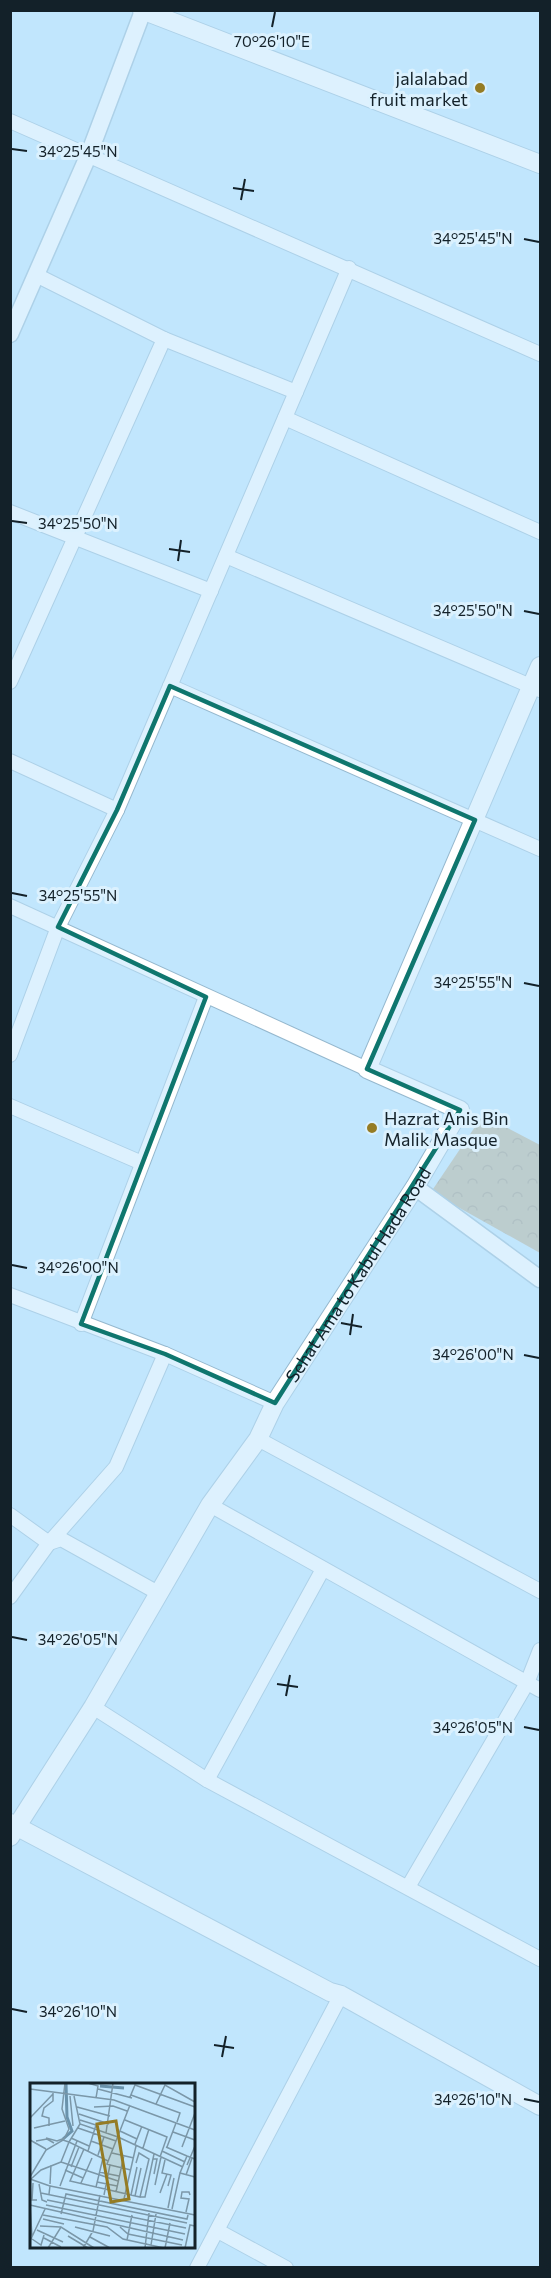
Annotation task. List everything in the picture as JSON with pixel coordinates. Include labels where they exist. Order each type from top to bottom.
[{"type":"main road","points":[[143,11],[540,164]]},
{"type":"main road","points":[[367,1069],[475,820],[537,688],[540,666]]},
{"type":"main road","name":"Sehat Ama to Kabul Hada Road","points":[[12,1829],[93,1707],[210,1506],[258,1439],[275,1402],[415,1187],[460,1110],[367,1069]]},
{"type":"main road","points":[[12,1829],[319,1986],[341,1995],[540,2106]]},
{"type":"street","points":[[10,334],[89,154],[143,11]]},
{"type":"street","points":[[10,121],[349,268],[540,354]]},
{"type":"street","points":[[10,1055],[58,927],[117,810],[349,268]]},
{"type":"street","points":[[36,275],[164,339],[296,392]]},
{"type":"street","points":[[10,682],[164,339]]},
{"type":"street","points":[[285,418],[540,532]]},
{"type":"street","points":[[10,512],[211,591]]},
{"type":"street","points":[[226,556],[537,688]]},
{"type":"street","points":[[170,686],[540,849]]},
{"type":"street","points":[[10,761],[117,810]]},
{"type":"street","points":[[10,906],[367,1069]]},
{"type":"street","points":[[81,1324],[206,997]]},
{"type":"street","points":[[10,1106],[142,1163]]},
{"type":"street","points":[[415,1187],[540,1279]]},
{"type":"street","points":[[10,1295],[81,1324],[165,1354],[275,1402]]},
{"type":"street","points":[[10,1597],[49,1543],[116,1467],[165,1354]]},
{"type":"street","points":[[258,1439],[540,1591]]},
{"type":"street","points":[[210,1506],[540,1690]]},
{"type":"street","points":[[10,1515],[49,1543]]},
{"type":"street","points":[[49,1543],[61,1539],[160,1594]]},
{"type":"street","points":[[207,1780],[323,1569]]},
{"type":"street","points":[[408,1887],[527,1683],[540,1650]]},
{"type":"street","points":[[93,1707],[207,1780],[540,1959]]},
{"type":"street","points":[[197,2268],[341,1995]]},
{"type":"street","points":[[218,2231],[286,2268]]},
{"type":"highlighted area","points":[[170,686],[475,820],[367,1069],[460,1110],[275,1403],[165,1354],[81,1324],[206,997],[58,927],[117,810]]},
{"type":"green space","points":[[483,1115],[540,1145],[540,1253],[431,1192]]},
{"type":"place","name":"jalalabad fruit market","points":[[480,88]]},
{"type":"place","name":"Hazrat Anis Bin Malik Masque","points":[[372,1128]]}]
